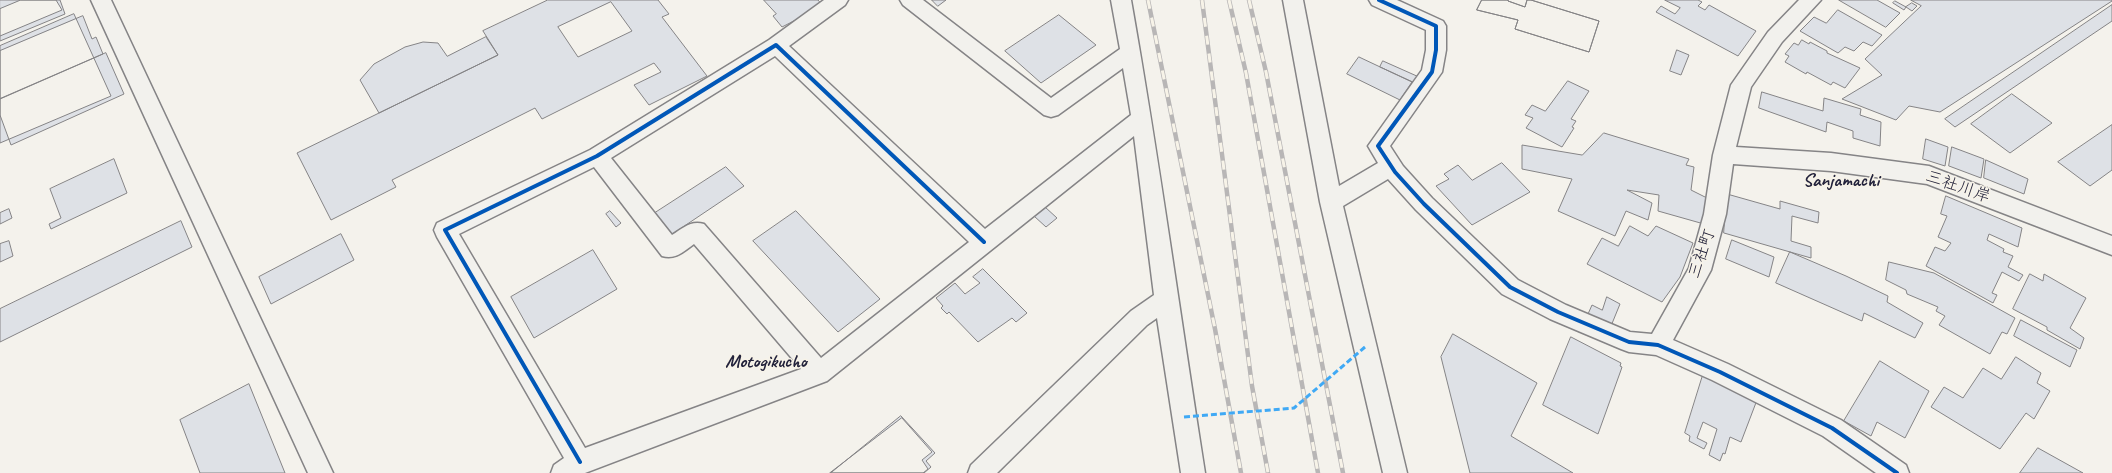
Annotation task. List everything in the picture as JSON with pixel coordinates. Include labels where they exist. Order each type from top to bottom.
[{"type":"street","points":[[101,0],[321,473]]},
{"type":"street","points":[[838,0],[776,45],[597,156],[445,230],[572,467],[819,373],[1142,118]]},
{"type":"street","points":[[910,0],[1050,109],[1130,52]]},
{"type":"street","points":[[1121,0],[1142,118],[1166,299],[1193,473]]},
{"type":"street","points":[[1293,0],[1331,202],[1395,473]]},
{"type":"street","points":[[1379,0],[1436,26],[1436,50],[1432,72],[1378,146],[1391,166],[1424,204],[1510,287],[1558,312],[1629,342],[1658,345],[1720,372],[1832,428],[1897,473]]},
{"type":"street","name":"三社町","points":[[1658,345],[1700,270],[1715,214],[1724,155],[1741,85],[1775,37],[1812,0]]},
{"type":"street","points":[[776,45],[984,242]]},
{"type":"street","name":"三社川岸","points":[[1724,155],[1831,162],[1929,175],[2112,246]]},
{"type":"street","points":[[597,156],[670,249],[696,231],[819,373]]},
{"type":"street","points":[[1331,202],[1391,166]]},
{"type":"street","points":[[980,473],[1139,318],[1166,299]]},
{"type":"building","points":[[0,0],[56,0],[62,10],[0,36]]},
{"type":"building","points":[[21,0],[60,0],[65,14],[0,41],[0,9]]},
{"type":"building","points":[[548,0],[658,0],[669,14],[662,17],[707,76],[649,105],[634,85],[661,72],[654,63],[542,119],[535,108],[392,180],[396,187],[331,220],[297,153],[498,55],[483,31]]},
{"type":"building","points":[[764,0],[818,0],[823,6],[782,27],[773,16],[776,14]]},
{"type":"building","points":[[932,0],[946,0],[938,6]]},
{"type":"building","points":[[1482,0],[1508,0],[1525,7],[1527,0],[1531,0],[1599,21],[1589,52],[1515,29],[1518,20],[1477,10]]},
{"type":"building","points":[[1482,0],[1508,0],[1525,7],[1527,0],[1531,0],[1599,21],[1589,52],[1515,29],[1518,20],[1477,10]]},
{"type":"building","points":[[1665,0],[1698,0],[1702,2],[1698,6],[1705,10],[1709,5],[1756,31],[1738,56],[1656,12],[1661,6],[1675,14],[1680,8]]},
{"type":"building","points":[[1839,0],[1877,0],[1900,13],[1886,27]]},
{"type":"building","points":[[1911,0],[2112,1],[1940,112],[1909,106],[1896,120],[1842,99],[1882,75],[1865,59],[1921,6]]},
{"type":"building","points":[[1895,1],[1906,7],[1904,10],[1893,3]]},
{"type":"building","points":[[611,2],[632,31],[578,57],[558,27]]},
{"type":"building","points":[[1912,3],[1917,6],[1912,11],[1906,7]]},
{"type":"building","points":[[2112,5],[2112,21],[1955,127],[1945,119]]},
{"type":"building","points":[[1838,10],[1882,35],[1872,46],[1863,42],[1854,51],[1845,47],[1838,53],[1800,31],[1814,17],[1826,23]]},
{"type":"building","points":[[74,14],[111,96],[0,143],[0,46]]},
{"type":"building","points":[[1059,15],[1096,45],[1041,83],[1005,51]]},
{"type":"building","points":[[83,16],[92,39],[96,37],[103,54],[0,99],[0,51]]},
{"type":"building","points":[[486,37],[498,55],[379,113],[360,80],[374,64],[405,47],[423,42],[438,43],[447,56]]},
{"type":"building","points":[[1802,40],[1809,44],[1810,42],[1827,51],[1827,53],[1860,68],[1845,88],[1833,82],[1831,85],[1807,72],[1806,74],[1785,62],[1789,56],[1785,54],[1794,43],[1798,45]]},
{"type":"building","points":[[1677,50],[1689,55],[1681,75],[1670,71]]},
{"type":"building","points":[[106,53],[124,94],[11,145],[0,115],[0,99]]},
{"type":"building","points":[[1359,57],[1412,82],[1400,100],[1347,74]]},
{"type":"building","points":[[1383,61],[1419,77],[1415,83],[1380,67]]},
{"type":"building","points":[[1568,81],[1589,91],[1571,119],[1576,121],[1572,127],[1574,128],[1562,147],[1526,128],[1533,118],[1525,115],[1532,105],[1545,111]]},
{"type":"building","points":[[1762,92],[1823,111],[1824,98],[1861,109],[1860,115],[1881,122],[1880,146],[1853,138],[1853,131],[1827,122],[1826,132],[1759,108]]},
{"type":"building","points":[[2012,94],[2052,123],[2010,153],[1971,124]]},
{"type":"building","points":[[2112,125],[2112,170],[2090,186],[2058,162]]},
{"type":"building","points":[[1604,133],[1689,159],[1686,165],[1694,167],[1691,190],[1707,198],[1704,224],[1658,211],[1659,195],[1627,190],[1652,203],[1648,220],[1626,211],[1615,236],[1558,211],[1572,179],[1522,169],[1522,145],[1582,155]]},
{"type":"building","points":[[1926,139],[1948,147],[1945,166],[1923,159]]},
{"type":"building","points":[[1952,147],[1984,159],[1981,178],[1949,166]]},
{"type":"building","points":[[114,159],[127,193],[51,229],[49,224],[61,218],[50,189]]},
{"type":"building","points":[[1986,160],[2028,179],[2024,194],[1984,178]]},
{"type":"building","points":[[1502,163],[1530,192],[1472,225],[1436,186],[1449,179],[1444,174],[1458,165],[1472,180]]},
{"type":"building","points":[[726,167],[744,186],[671,235],[655,213]]},
{"type":"building","points":[[1727,194],[1780,209],[1780,201],[1819,212],[1818,223],[1792,216],[1791,241],[1811,247],[1811,258],[1724,233]]},
{"type":"building","points":[[1946,196],[2022,228],[2018,247],[1989,234],[1987,240],[2004,249],[2003,252],[2013,256],[2008,267],[2023,275],[2019,281],[2002,272],[1992,293],[1997,295],[1993,303],[1926,266],[1935,247],[1945,251],[1951,243],[1938,237],[1947,216],[1941,214]]},
{"type":"building","points":[[1045,207],[1057,218],[1046,227],[1034,216]]},
{"type":"building","points":[[9,209],[12,218],[0,224],[0,213]]},
{"type":"building","points":[[610,211],[621,223],[616,227],[606,214]]},
{"type":"building","points":[[796,211],[880,299],[838,332],[753,241]]},
{"type":"building","points":[[181,221],[192,247],[0,342],[0,309]]},
{"type":"building","points":[[1630,226],[1648,236],[1656,226],[1693,243],[1680,277],[1662,302],[1587,264],[1602,238],[1618,246]]},
{"type":"building","points":[[341,234],[354,260],[271,304],[259,277]]},
{"type":"building","points":[[1732,240],[1774,257],[1769,277],[1726,259]]},
{"type":"building","points":[[9,241],[13,256],[0,262],[0,244]]},
{"type":"building","points":[[593,250],[617,289],[534,338],[511,297]]},
{"type":"building","points":[[1790,252],[1888,296],[1887,302],[1923,323],[1915,338],[1864,313],[1862,321],[1776,283]]},
{"type":"building","points":[[1889,262],[1934,273],[2015,318],[2007,334],[2002,332],[1990,354],[1939,325],[1945,316],[1936,311],[1938,307],[1907,294],[1906,290],[1886,280]]},
{"type":"building","points":[[983,269],[1027,313],[1016,322],[1012,318],[978,342],[949,312],[947,314],[941,308],[943,306],[936,298],[955,283],[965,294],[980,283],[973,277]]},
{"type":"building","points":[[2030,274],[2043,281],[2044,274],[2086,298],[2070,328],[2084,338],[2080,349],[2047,330],[2047,327],[2013,309]]},
{"type":"building","points":[[1607,297],[1620,304],[1611,326],[1588,314],[1592,305],[1602,310]]},
{"type":"building","points":[[2021,320],[2077,350],[2070,367],[2014,336]]},
{"type":"building","points":[[1453,334],[1537,383],[1511,436],[1573,473],[1470,473],[1441,357]]},
{"type":"building","points":[[1571,337],[1621,363],[1620,366],[1622,367],[1598,434],[1543,405]]},
{"type":"building","points":[[2016,357],[2041,373],[2037,383],[2050,391],[2034,419],[2026,413],[2000,449],[1931,407],[1944,387],[1963,398],[1983,368],[2001,379]]},
{"type":"building","points":[[1880,361],[1929,391],[1905,438],[1877,422],[1871,436],[1844,421]]},
{"type":"building","points":[[1703,375],[1757,400],[1741,442],[1730,437],[1725,454],[1723,453],[1720,461],[1709,455],[1717,429],[1703,422],[1697,438],[1707,443],[1704,449],[1689,441],[1690,436],[1685,433]]},
{"type":"building","points":[[249,384],[285,473],[200,473],[180,420]]},
{"type":"building","points":[[901,416],[935,453],[926,461],[931,467],[924,473],[831,473]]},
{"type":"building","points":[[902,418],[932,452],[922,460],[928,469],[923,473],[830,473]]},
{"type":"building","points":[[2038,448],[2083,473],[2020,473]]},
{"type":"railway","points":[[1148,0],[1215,329],[1241,473]]},
{"type":"railway","points":[[1202,0],[1252,386],[1268,473]]},
{"type":"railway","points":[[1229,0],[1246,73],[1318,473]]},
{"type":"railway","points":[[1249,0],[1266,72],[1343,473]]},
{"type":"marked path","points":[[1184,417],[1294,408],[1365,347]]},
{"type":"cycle path","points":[[1379,0],[1436,26],[1436,50],[1432,72],[1378,146],[1395,172],[1424,204],[1510,287],[1558,312],[1629,342],[1658,345],[1720,372],[1832,428],[1897,473]]},
{"type":"cycle path","points":[[580,462],[445,230],[597,156],[776,45],[984,242]]},
{"type":"district","name":"Sanjamachi","points":[[1841,181]]},
{"type":"district","name":"Motogikucho","points":[[766,362]]}]
